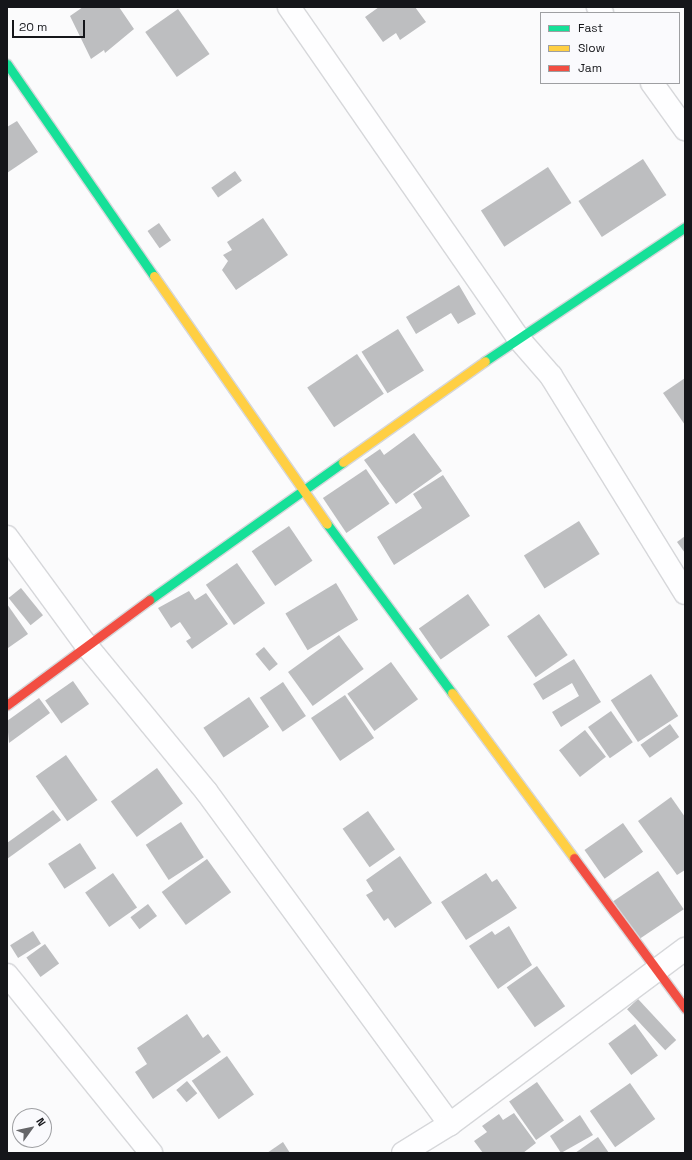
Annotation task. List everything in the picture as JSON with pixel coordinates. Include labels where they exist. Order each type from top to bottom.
[{"type":"street","points":[[289,7],[518,338],[551,376],[685,593]]},
{"type":"street","points":[[7,64],[303,491],[685,1008]]},
{"type":"street","points":[[653,84],[685,129]]},
{"type":"street","points":[[7,705],[86,645],[518,338],[685,228]]},
{"type":"street","points":[[7,536],[86,645],[206,791],[450,1124]]},
{"type":"street","points":[[404,1153],[450,1124],[685,949]]},
{"type":"street","points":[[7,975],[151,1153]]},
{"type":"building","points":[[83,7],[119,7],[134,29],[105,53],[104,50],[91,59],[70,16]]},
{"type":"building","points":[[379,7],[415,7],[426,22],[400,40],[396,33],[383,42],[365,17]]},
{"type":"building","points":[[178,9],[210,54],[177,77],[145,32]]},
{"type":"building","points":[[17,121],[38,152],[7,173],[7,127]]},
{"type":"building","points":[[643,159],[666,195],[602,237],[578,201]]},
{"type":"building","points":[[548,167],[571,203],[504,247],[481,211]]},
{"type":"building","points":[[235,171],[242,181],[218,197],[211,188]]},
{"type":"building","points":[[263,218],[288,255],[236,290],[222,270],[228,261],[223,255],[232,250],[227,242]]},
{"type":"building","points":[[159,223],[171,240],[160,248],[148,231]]},
{"type":"building","points":[[459,285],[476,314],[458,324],[451,313],[416,334],[406,317]]},
{"type":"building","points":[[398,329],[424,371],[387,393],[362,352]]},
{"type":"building","points":[[357,354],[384,394],[334,427],[307,388]]},
{"type":"building","points":[[685,378],[685,425],[663,393]]},
{"type":"building","points":[[414,433],[442,471],[396,504],[364,460],[380,449],[384,455]]},
{"type":"building","points":[[366,469],[389,504],[346,533],[323,498]]},
{"type":"building","points":[[443,475],[470,516],[394,565],[377,537],[422,508],[413,494]]},
{"type":"building","points":[[579,521],[600,554],[545,589],[524,555]]},
{"type":"building","points":[[289,526],[312,561],[275,586],[252,551]]},
{"type":"building","points":[[685,536],[685,553],[677,542]]},
{"type":"building","points":[[237,563],[265,603],[234,625],[206,585]]},
{"type":"building","points":[[336,583],[358,620],[308,650],[285,613]]},
{"type":"building","points":[[21,588],[43,615],[31,625],[9,598]]},
{"type":"building","points":[[189,591],[195,600],[206,593],[228,624],[192,649],[186,641],[191,638],[180,622],[171,628],[158,608]]},
{"type":"building","points":[[468,594],[490,625],[441,660],[419,628]]},
{"type":"building","points":[[7,604],[28,634],[8,648],[7,647]]},
{"type":"building","points":[[539,614],[568,655],[536,677],[507,636]]},
{"type":"building","points":[[339,635],[364,669],[313,706],[288,672]]},
{"type":"building","points":[[264,647],[278,664],[269,671],[255,654]]},
{"type":"building","points":[[574,659],[601,702],[561,727],[552,712],[579,696],[572,683],[543,700],[533,684]]},
{"type":"building","points":[[391,662],[418,699],[374,731],[347,694]]},
{"type":"building","points":[[651,674],[678,716],[638,742],[611,700]]},
{"type":"building","points":[[73,681],[89,704],[61,723],[45,701]]},
{"type":"building","points":[[283,682],[306,716],[283,732],[260,698]]},
{"type":"building","points":[[345,695],[374,738],[340,761],[311,718]]},
{"type":"building","points":[[249,697],[269,727],[224,758],[203,728]]},
{"type":"building","points":[[39,698],[50,713],[9,743],[7,721]]},
{"type":"building","points":[[611,711],[633,742],[610,758],[588,727]]},
{"type":"building","points":[[670,724],[679,737],[650,758],[641,745]]},
{"type":"building","points":[[585,730],[606,757],[580,777],[559,750]]},
{"type":"building","points":[[66,755],[98,800],[67,821],[36,776]]},
{"type":"building","points":[[157,768],[183,804],[137,837],[111,802]]},
{"type":"building","points":[[671,797],[685,817],[685,870],[677,875],[638,821]]},
{"type":"building","points":[[53,810],[61,820],[7,859],[7,843]]},
{"type":"building","points":[[368,811],[395,850],[370,867],[343,829]]},
{"type":"building","points":[[181,822],[204,857],[169,880],[146,845]]},
{"type":"building","points":[[623,823],[643,852],[605,879],[584,850]]},
{"type":"building","points":[[80,843],[96,868],[64,889],[48,864]]},
{"type":"building","points":[[400,856],[432,903],[395,928],[388,918],[384,921],[366,895],[373,891],[366,880]]},
{"type":"building","points":[[207,859],[231,892],[186,925],[162,892]]},
{"type":"building","points":[[658,871],[684,909],[639,939],[613,901]]},
{"type":"building","points":[[113,873],[137,907],[109,927],[85,893]]},
{"type":"building","points":[[486,873],[492,882],[497,879],[517,908],[466,940],[441,902]]},
{"type":"building","points":[[148,904],[157,916],[139,929],[130,917]]},
{"type":"building","points":[[509,926],[532,965],[498,989],[469,946],[492,931],[495,935]]},
{"type":"building","points":[[33,931],[41,944],[18,958],[10,945]]},
{"type":"building","points":[[45,944],[59,963],[40,977],[26,958]]},
{"type":"building","points":[[537,966],[565,1006],[535,1027],[507,987]]},
{"type":"building","points":[[638,999],[676,1040],[665,1050],[627,1009]]},
{"type":"building","points":[[187,1014],[203,1038],[208,1034],[221,1052],[153,1099],[135,1072],[147,1064],[137,1048]]},
{"type":"building","points":[[635,1024],[658,1056],[631,1075],[608,1043]]},
{"type":"building","points":[[227,1056],[254,1095],[219,1119],[192,1081]]},
{"type":"building","points":[[187,1081],[197,1093],[187,1102],[176,1090]]},
{"type":"building","points":[[537,1082],[564,1121],[536,1140],[509,1102]]},
{"type":"building","points":[[630,1083],[655,1119],[615,1147],[590,1111]]},
{"type":"building","points":[[514,1113],[536,1143],[523,1153],[483,1153],[474,1141],[487,1132],[482,1126],[499,1114],[503,1120]]},
{"type":"building","points":[[580,1115],[593,1135],[561,1153],[550,1136]]},
{"type":"building","points":[[598,1137],[609,1153],[575,1153]]},
{"type":"building","points":[[283,1142],[290,1153],[267,1153]]},
{"type":"traffic: fast","points":[[7,64],[154,276]]},
{"type":"traffic: fast","points":[[485,361],[685,227]]},
{"type":"traffic: fast","points":[[149,600],[343,462]]},
{"type":"traffic: fast","points":[[327,524],[452,693]]},
{"type":"traffic: slow","points":[[154,276],[327,524]]},
{"type":"traffic: slow","points":[[343,462],[485,361]]},
{"type":"traffic: slow","points":[[452,693],[574,858]]},
{"type":"traffic: jam","points":[[7,705],[149,600]]},
{"type":"traffic: jam","points":[[574,858],[685,1008]]}]
